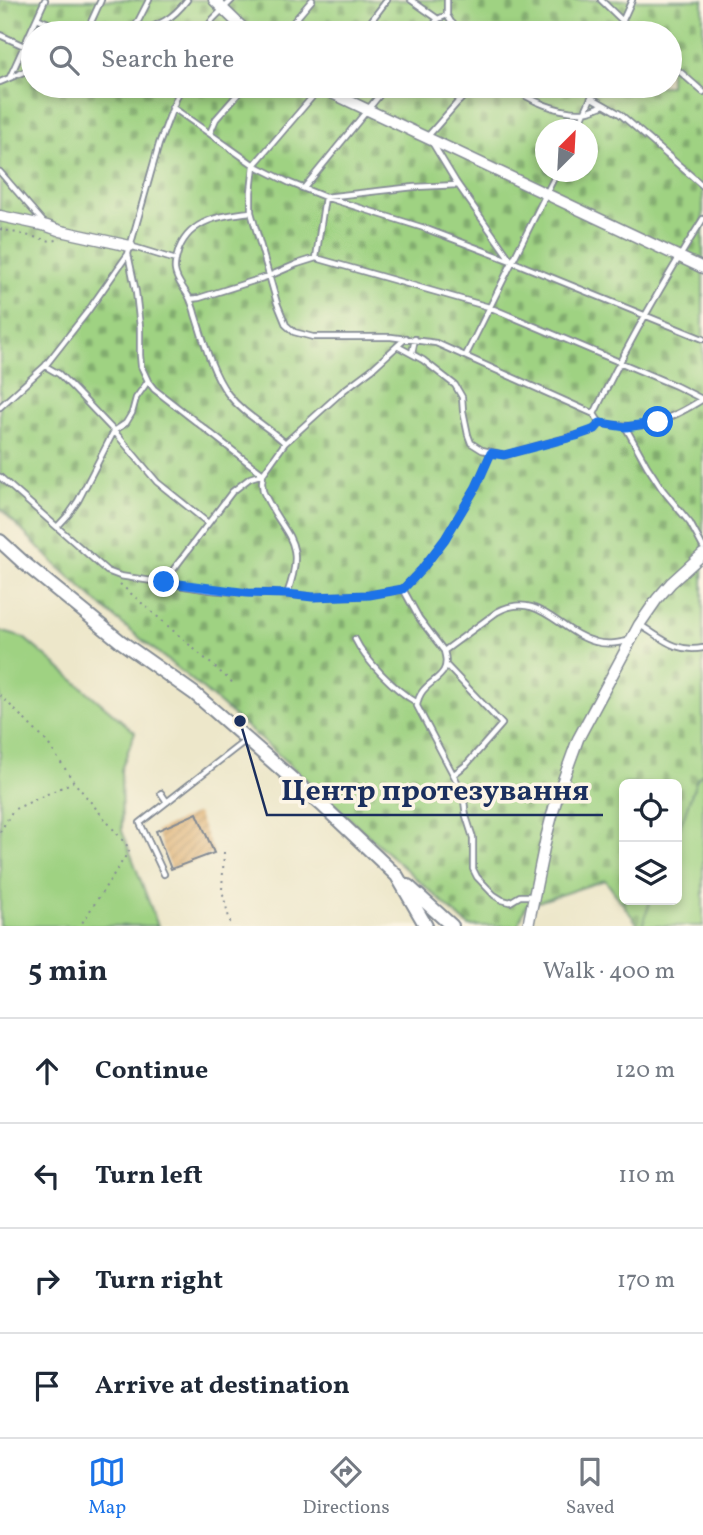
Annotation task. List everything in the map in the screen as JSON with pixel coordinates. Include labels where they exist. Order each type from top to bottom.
[{"type":"street","points":[[214,0],[236,21]]},
{"type":"street","points":[[342,98],[703,268]]},
{"type":"street","points":[[0,216],[47,226],[129,250]]},
{"type":"street","points":[[3,549],[120,641],[195,694],[452,926]]},
{"type":"street","points":[[528,926],[546,838],[578,738],[639,625],[671,583],[703,554]]},
{"type":"street","points":[[397,876],[426,926]]},
{"type":"lane","points":[[36,21],[46,0]]},
{"type":"lane","points":[[91,21],[101,0]]},
{"type":"lane","points":[[139,21],[149,0]]},
{"type":"lane","points":[[165,21],[178,12],[187,0]]},
{"type":"lane","points":[[213,21],[232,0]]},
{"type":"lane","points":[[294,21],[312,0]]},
{"type":"lane","points":[[371,21],[387,0]]},
{"type":"lane","points":[[411,0],[438,19],[447,15]]},
{"type":"lane","points":[[447,0],[447,15],[450,21]]},
{"type":"lane","points":[[601,0],[621,21]]},
{"type":"lane","points":[[622,21],[632,0]]},
{"type":"lane","points":[[37,18],[44,21]]},
{"type":"lane","points":[[0,35],[21,45]]},
{"type":"lane","points":[[10,78],[21,53]]},
{"type":"lane","points":[[0,82],[21,73]]},
{"type":"lane","points":[[682,74],[703,92]]},
{"type":"lane","points":[[0,407],[45,366],[88,311],[129,250],[159,144],[176,98]]},
{"type":"lane","points":[[210,133],[216,119],[234,98]]},
{"type":"lane","points":[[190,299],[270,276],[316,258],[489,307],[703,399],[668,419],[641,426],[600,423],[594,414],[436,343],[378,336],[313,337],[289,329],[282,319],[270,276],[251,212],[251,192],[254,165],[311,98]]},
{"type":"lane","points":[[303,188],[378,98]]},
{"type":"lane","points":[[462,98],[429,139],[511,261]]},
{"type":"lane","points":[[532,98],[562,110],[584,113],[604,105]]},
{"type":"lane","points":[[582,119],[592,98],[620,114],[703,186]]},
{"type":"lane","points":[[173,107],[254,165],[303,188],[424,228],[703,339]]},
{"type":"lane","points":[[0,172],[47,226]]},
{"type":"lane","points":[[466,355],[552,182]]},
{"type":"lane","points":[[326,197],[458,185]]},
{"type":"lane","points":[[316,258],[326,197]]},
{"type":"lane","points":[[251,212],[212,219],[200,225],[185,238],[175,270],[177,279],[190,299],[221,384],[230,397],[285,443]]},
{"type":"lane","points":[[594,414],[619,362],[703,219]]},
{"type":"lane","points":[[129,250],[176,260]]},
{"type":"lane","points":[[129,250],[140,327],[141,366],[148,381],[164,397],[263,474]]},
{"type":"lane","points":[[287,594],[294,575],[295,551],[263,491],[263,474],[285,443],[406,338]]},
{"type":"lane","points":[[412,353],[415,339]]},
{"type":"lane","points":[[397,346],[412,353],[455,384],[462,397],[465,426],[471,443],[482,450],[504,455],[576,436],[595,429],[600,423]]},
{"type":"lane","points":[[45,366],[64,378],[157,482],[208,523]]},
{"type":"lane","points":[[57,527],[78,501],[114,431],[126,423],[136,398],[148,381]]},
{"type":"lane","points":[[626,427],[655,478],[690,523],[703,547]]},
{"type":"lane","points":[[0,477],[107,571],[120,576],[248,593],[328,597],[369,595],[403,589],[417,575],[445,539],[476,487],[491,453]]},
{"type":"lane","points":[[164,582],[222,503],[240,485],[263,474]]},
{"type":"lane","points":[[403,589],[419,618],[444,651],[447,666],[502,724],[466,765],[454,774]]},
{"type":"lane","points":[[444,651],[497,612],[524,605],[534,607],[597,643],[630,641]]},
{"type":"lane","points":[[639,625],[676,646],[692,650],[703,648]]},
{"type":"lane","points":[[355,639],[363,653],[398,689],[416,702],[454,774],[463,793],[466,816],[474,838],[473,869],[477,877],[494,895],[507,902],[520,895],[535,896]]},
{"type":"lane","points":[[416,702],[447,666]]},
{"type":"lane","points":[[164,874],[140,823],[246,739]]},
{"type":"lane","points":[[161,793],[167,802]]},
{"type":"path","points":[[0,229],[54,241],[58,239],[61,231]]},
{"type":"path","points":[[107,571],[233,683]]},
{"type":"path","points":[[0,695],[47,742],[74,782],[130,851],[80,926]]},
{"type":"path","points":[[0,832],[13,810],[74,782]]},
{"type":"path","points":[[224,852],[222,890],[231,926]]},
{"type":"green space","points":[[0,0],[703,0],[703,773],[697,779],[682,822],[682,779],[619,779],[619,899],[605,880],[526,906],[518,926],[469,926],[262,740],[115,618],[55,564],[0,508]]},
{"type":"green space","points":[[0,631],[24,638],[135,732],[121,770],[122,831],[158,926],[0,926]]},
{"type":"green space","points":[[703,773],[703,926],[642,926],[649,905],[682,905],[682,822],[697,779]]},
{"type":"green space","points":[[623,905],[649,905],[642,926],[639,926]]},
{"type":"building","points":[[197,813],[214,853],[171,869],[156,831]]},
{"type":"place","name":"Центр протезування","points":[[240,721]]},
{"type":"route","points":[[164,582],[210,590],[313,597],[382,594],[403,589],[445,539],[476,487],[491,453],[504,455],[576,436],[595,429],[600,423],[626,427],[658,422]]}]
